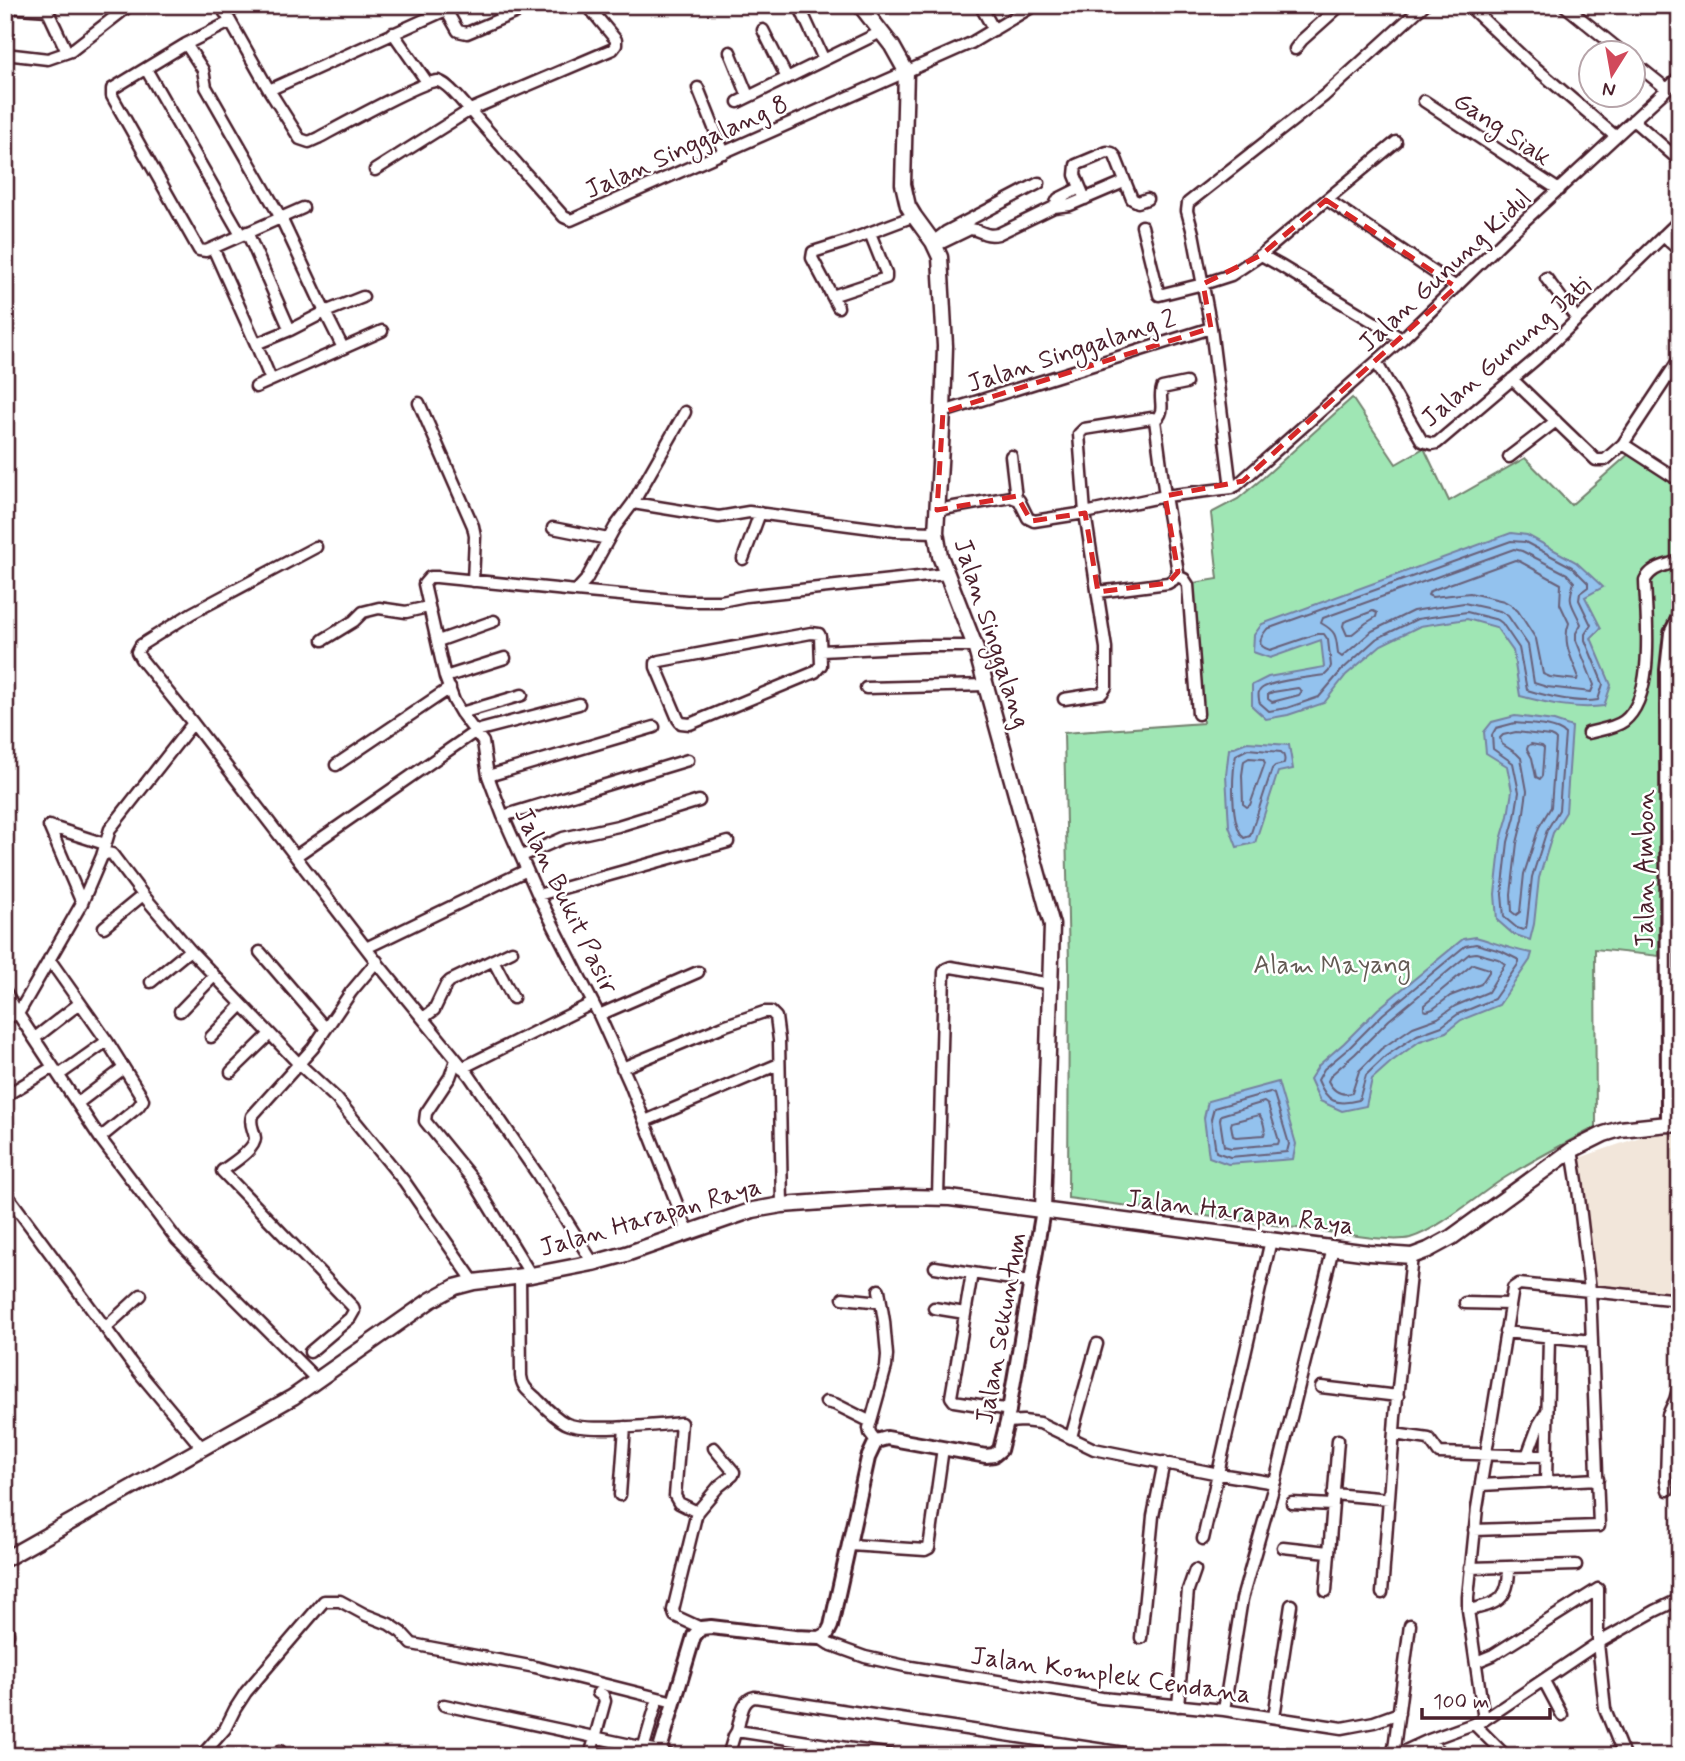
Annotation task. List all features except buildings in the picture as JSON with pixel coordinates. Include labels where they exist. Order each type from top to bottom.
[{"type":"main road","points":[[860,5],[898,55],[906,71]]},
{"type":"main road","name":"Jalan Singgalang","points":[[906,71],[903,184],[908,206],[934,244],[942,270],[945,346],[936,532],[940,556],[975,646],[1051,917],[1043,1210]]},
{"type":"main road","points":[[1412,1256],[1451,1237],[1572,1150],[1604,1134],[1620,1129],[1674,1125]]},
{"type":"main road","name":"Jalan Harapan Raya","points":[[5,1559],[293,1397],[431,1300],[455,1287],[593,1264],[753,1210],[782,1205],[864,1199],[938,1197],[1412,1256]]},
{"type":"street","points":[[5,54],[48,59],[67,52],[129,5]]},
{"type":"street","points":[[243,5],[225,13],[186,44],[112,89],[111,96],[199,250],[206,251],[303,208]]},
{"type":"street","points":[[269,90],[457,5]]},
{"type":"street","points":[[446,10],[458,31],[467,33],[533,5]]},
{"type":"street","points":[[375,170],[470,110],[613,49],[616,40],[587,5]]},
{"type":"street","points":[[980,5],[994,30]]},
{"type":"street","name":"Jalan Singgalang 8","points":[[393,33],[428,82],[434,80],[445,84],[564,217],[571,220],[971,43],[1035,5]]},
{"type":"street","points":[[1295,49],[1341,5]]},
{"type":"street","points":[[1011,456],[1016,498],[1031,521],[1165,496],[1231,488],[1211,328],[1187,212],[1188,203],[1324,96],[1424,5]]},
{"type":"street","points":[[1468,5],[1524,58],[1615,136]]},
{"type":"street","points":[[1564,5],[1605,38]]},
{"type":"street","points":[[5,7],[49,7],[67,52]]},
{"type":"street","points":[[802,12],[824,60]]},
{"type":"street","points":[[225,13],[300,139],[309,142],[428,82]]},
{"type":"street","points":[[763,30],[786,78]]},
{"type":"street","points":[[738,102],[881,32]]},
{"type":"street","points":[[186,44],[203,69],[206,87],[281,218],[343,348]]},
{"type":"street","points":[[730,52],[748,96]]},
{"type":"street","points":[[146,69],[244,233],[290,330]]},
{"type":"street","points":[[1646,72],[1667,89]]},
{"type":"street","name":"Jalan Gunung Kidul","points":[[1231,488],[1243,481],[1402,339],[1509,235],[1680,77]]},
{"type":"street","points":[[698,89],[724,153]]},
{"type":"street","name":"Gang Siak","points":[[1424,101],[1559,191]]},
{"type":"street","points":[[1633,120],[1680,161]]},
{"type":"street","points":[[1142,226],[1159,295],[1231,275],[1261,255],[1396,142]]},
{"type":"street","points":[[1085,199],[1076,175],[1076,165],[1107,152],[1115,156],[1134,201],[1147,199]]},
{"type":"street","points":[[934,244],[970,229],[984,234],[998,234],[1054,207],[1070,205],[1124,182]]},
{"type":"street","points":[[934,244],[946,232],[1040,183]]},
{"type":"street","points":[[1054,207],[1058,200],[1080,188]]},
{"type":"street","points":[[1326,200],[1456,287]]},
{"type":"street","points":[[838,307],[812,254],[914,216]]},
{"type":"street","name":"Jalan Gunung Jati","points":[[1376,362],[1422,441],[1437,443],[1536,359],[1680,220]]},
{"type":"street","points":[[832,296],[886,278],[870,233]]},
{"type":"street","points":[[1663,236],[1680,251]]},
{"type":"street","points":[[213,248],[271,380]]},
{"type":"street","points":[[1261,255],[1402,339]]},
{"type":"street","points":[[1546,278],[1577,319]]},
{"type":"street","points":[[256,344],[363,297]]},
{"type":"street","name":"Jalan Singgalang 2","points":[[943,412],[1211,328]]},
{"type":"street","points":[[256,387],[382,331]]},
{"type":"street","points":[[1512,379],[1596,460],[1605,460],[1623,444],[1680,358]]},
{"type":"street","points":[[1154,420],[1160,415],[1162,408],[1162,388],[1186,383]]},
{"type":"street","points":[[419,403],[473,526],[473,581],[687,601],[721,601],[820,587],[946,574]]},
{"type":"street","points":[[576,591],[586,580],[615,527],[633,503],[685,412]]},
{"type":"street","points":[[1064,699],[1102,693],[1106,687],[1106,648],[1085,513],[1079,434],[1084,429],[1152,418],[1154,420]]},
{"type":"street","points":[[1098,592],[1168,583],[1177,576],[1154,420]]},
{"type":"street","points":[[1509,457],[1556,421]]},
{"type":"street","points":[[1623,444],[1680,481]]},
{"type":"street","points":[[937,510],[1016,498]]},
{"type":"street","points":[[633,503],[719,517],[749,512],[895,531],[936,532]]},
{"type":"street","points":[[743,559],[760,513]]},
{"type":"street","points":[[553,528],[608,539]]},
{"type":"street","points":[[316,547],[192,613],[141,645],[138,652],[459,1064],[538,1175],[593,1264]]},
{"type":"street","points":[[1588,733],[1625,721],[1634,710],[1645,678],[1647,662],[1645,580],[1648,574],[1658,568],[1680,560]]},
{"type":"street","points":[[1177,576],[1184,579],[1188,585],[1198,713]]},
{"type":"street","name":"Jalan Bukit Pasir","points":[[473,581],[430,578],[424,584],[445,677],[461,713],[483,742],[488,776],[503,816],[538,895],[599,1015],[645,1121],[688,1232]]},
{"type":"street","points":[[323,640],[354,621],[363,612],[379,608],[406,612],[428,607]]},
{"type":"street","name":"Jalan Ambon","points":[[1674,1125],[1673,743],[1667,670],[1671,633],[1680,615]]},
{"type":"street","points":[[438,640],[494,621]]},
{"type":"street","points":[[811,633],[820,636],[821,651],[821,665],[815,672],[690,724],[681,723],[678,719],[655,665],[657,662],[811,633]]},
{"type":"street","points":[[821,651],[975,646]]},
{"type":"street","points":[[445,677],[505,659]]},
{"type":"street","points":[[866,688],[986,685]]},
{"type":"street","points":[[336,765],[450,688]]},
{"type":"street","points":[[461,713],[522,695]]},
{"type":"street","points":[[296,856],[476,731],[579,704]]},
{"type":"street","points":[[5,1018],[18,1014],[82,902],[107,855],[106,844],[110,829],[192,723]]},
{"type":"street","points":[[488,776],[654,727]]},
{"type":"street","points":[[503,816],[688,760]]},
{"type":"street","points":[[522,856],[563,838],[618,826],[699,801]]},
{"type":"street","points":[[82,902],[49,826],[106,844]]},
{"type":"street","points":[[538,895],[728,842]]},
{"type":"street","points":[[107,855],[242,1006],[337,1099],[404,1181],[474,1282]]},
{"type":"street","points":[[366,948],[527,870]]},
{"type":"street","points":[[104,927],[144,895]]},
{"type":"street","points":[[151,982],[190,950]]},
{"type":"street","points":[[423,1018],[434,1010],[450,981],[512,951]]},
{"type":"street","points":[[260,952],[326,1029]]},
{"type":"street","points":[[49,959],[107,1041],[143,1100],[100,1138]]},
{"type":"street","points":[[493,960],[513,998]]},
{"type":"street","points":[[310,1352],[350,1318],[353,1307],[222,1171],[252,1148],[255,1140],[250,1125],[252,1115],[313,1048],[351,992],[377,961]]},
{"type":"street","points":[[938,1197],[944,972],[951,967],[1051,984]]},
{"type":"street","points":[[599,1015],[698,972]]},
{"type":"street","points":[[180,1011],[214,976]]},
{"type":"street","points":[[5,991],[100,1138],[177,1240],[317,1380]]},
{"type":"street","points":[[35,1038],[80,1003]]},
{"type":"street","points":[[593,1003],[459,1064],[426,1114],[425,1121],[473,1180],[526,1275],[521,1376],[523,1386],[549,1411],[567,1424],[577,1427],[681,1423],[676,1496],[679,1503],[697,1512]]},
{"type":"street","points":[[211,1037],[242,1006]]},
{"type":"street","points":[[622,1068],[726,1025],[768,1011],[776,1017],[779,1040],[782,1205]]},
{"type":"street","points":[[231,1072],[270,1034]]},
{"type":"street","points":[[5,1096],[56,1071],[107,1041]]},
{"type":"street","points":[[645,1121],[779,1064]]},
{"type":"street","points":[[78,1103],[124,1068]]},
{"type":"street","points":[[1474,1530],[1599,1526],[1590,1290],[1572,1150]]},
{"type":"street","points":[[5,1192],[142,1377],[203,1449]]},
{"type":"street","name":"Jalan Sekuntum","points":[[876,1441],[887,1438],[986,1456],[994,1455],[1000,1450],[1043,1210]]},
{"type":"street","points":[[1203,1539],[1271,1240]]},
{"type":"street","points":[[1224,1710],[1242,1599],[1275,1482],[1333,1248]]},
{"type":"street","points":[[1382,1592],[1412,1256]]},
{"type":"street","points":[[935,1267],[1031,1282]]},
{"type":"street","points":[[972,1273],[951,1399],[1023,1421],[1040,1423],[1094,1448],[1219,1474],[1275,1482]]},
{"type":"street","points":[[1506,1756],[1479,1722],[1476,1662],[1468,1610],[1474,1530],[1513,1288],[1517,1284],[1680,1300]]},
{"type":"street","points":[[714,1448],[734,1472],[697,1512],[673,1610],[675,1616],[701,1628],[795,1637],[820,1637],[827,1634],[850,1545],[868,1458],[876,1441],[870,1433],[871,1422],[886,1367],[879,1290]]},
{"type":"street","points":[[105,1328],[141,1295]]},
{"type":"street","points":[[843,1298],[881,1302]]},
{"type":"street","points":[[1465,1303],[1510,1304]]},
{"type":"street","points":[[933,1308],[965,1314]]},
{"type":"street","points":[[1505,1332],[1592,1341]]},
{"type":"street","points":[[1546,1482],[1549,1336]]},
{"type":"street","points":[[1070,1437],[1097,1344]]},
{"type":"street","points":[[1668,1490],[1667,1421],[1670,1409],[1677,1400],[1680,1383]]},
{"type":"street","points":[[1321,1387],[1398,1396]]},
{"type":"street","points":[[826,1402],[871,1422]]},
{"type":"street","points":[[1527,1455],[1547,1410]]},
{"type":"street","points":[[620,1495],[625,1427]]},
{"type":"street","points":[[1394,1434],[1429,1439],[1439,1453],[1547,1456]]},
{"type":"street","points":[[1326,1591],[1338,1440]]},
{"type":"street","points":[[850,1545],[929,1548],[943,1448]]},
{"type":"street","points":[[1141,1638],[1153,1516],[1164,1462]]},
{"type":"street","points":[[1481,1485],[1598,1479]]},
{"type":"street","points":[[1292,1503],[1333,1499],[1389,1499]]},
{"type":"street","points":[[1283,1547],[1328,1552]]},
{"type":"street","points":[[1470,1568],[1576,1565]]},
{"type":"street","points":[[1468,1610],[1493,1604],[1501,1599],[1509,1583],[1509,1567]]},
{"type":"street","points":[[1178,1706],[1188,1590],[1195,1570]]},
{"type":"street","points":[[1476,1662],[1493,1655],[1598,1589],[1598,1643],[1605,1709],[1623,1756]]},
{"type":"street","points":[[1393,1756],[1479,1722],[1598,1643],[1680,1600]]},
{"type":"street","points":[[200,1755],[225,1730],[246,1692],[324,1601],[340,1601],[389,1624],[412,1644],[535,1667],[674,1702]]},
{"type":"street","points":[[1274,1717],[1291,1605]]},
{"type":"street","points":[[5,1625],[8,1633],[5,1640]]},
{"type":"street","points":[[1393,1756],[1410,1625]]},
{"type":"street","points":[[444,1705],[594,1737],[642,1752],[663,1754],[674,1702],[694,1636],[701,1628]]},
{"type":"street","name":"Jalan Komplek Cendana","points":[[820,1637],[829,1644],[853,1653],[905,1666],[1089,1696],[1224,1710],[1342,1728],[1374,1722],[1399,1713]]},
{"type":"street","points":[[1544,1681],[1562,1715]]},
{"type":"street","points":[[590,1756],[605,1701],[603,1695],[598,1693]]},
{"type":"street","points":[[728,1756],[745,1702],[755,1697],[1080,1751],[1144,1756]]},
{"type":"street","points":[[642,1752],[656,1705]]},
{"type":"street","points":[[737,1731],[859,1753],[898,1756]]},
{"type":"street","points":[[1429,1740],[1444,1756]]},
{"type":"highlighted area","points":[[1326,200],[1456,287],[1243,481],[1165,496],[1178,572],[1168,583],[1098,592],[1085,513],[1031,521],[1017,496],[937,510],[943,412],[1211,328],[1203,284],[1261,255]]},
{"type":"shaded area","points":[[1680,1135],[1680,1294],[1593,1285],[1579,1158],[1643,1136]]},
{"type":"green space","name":"Alam Mayang","points":[[1352,398],[1396,464],[1424,448],[1449,501],[1525,458],[1571,505],[1629,454],[1680,488],[1680,601],[1667,626],[1660,717],[1659,956],[1595,949],[1596,1127],[1506,1177],[1446,1219],[1410,1238],[1373,1238],[1068,1198],[1069,965],[1064,733],[1203,723],[1193,583],[1218,579],[1211,513],[1238,499]]},
{"type":"green space","points":[[1670,746],[1680,747],[1680,843],[1670,842]]},
{"type":"water","points":[[1511,533],[1527,535],[1576,562],[1603,587],[1585,597],[1601,628],[1591,638],[1611,685],[1604,706],[1572,706],[1520,696],[1513,651],[1496,627],[1467,619],[1420,626],[1381,645],[1346,675],[1324,703],[1266,719],[1252,706],[1252,685],[1268,677],[1324,667],[1321,640],[1270,658],[1253,652],[1254,635],[1262,624]]},
{"type":"water","points":[[1515,716],[1554,721],[1572,727],[1566,812],[1553,833],[1539,878],[1530,940],[1513,934],[1497,920],[1495,894],[1501,840],[1512,791],[1507,766],[1486,753],[1484,732],[1492,722]]},
{"type":"water","points":[[1247,742],[1289,745],[1293,769],[1278,772],[1255,843],[1237,847],[1229,826],[1226,775],[1229,749]]},
{"type":"water","points":[[1476,937],[1532,953],[1499,1005],[1461,1020],[1446,1032],[1420,1041],[1391,1062],[1372,1079],[1366,1106],[1342,1111],[1320,1101],[1310,1079],[1319,1065],[1378,1009],[1463,939]]},
{"type":"water","points":[[1278,1082],[1296,1144],[1293,1159],[1228,1164],[1209,1157],[1204,1118],[1208,1101]]}]
